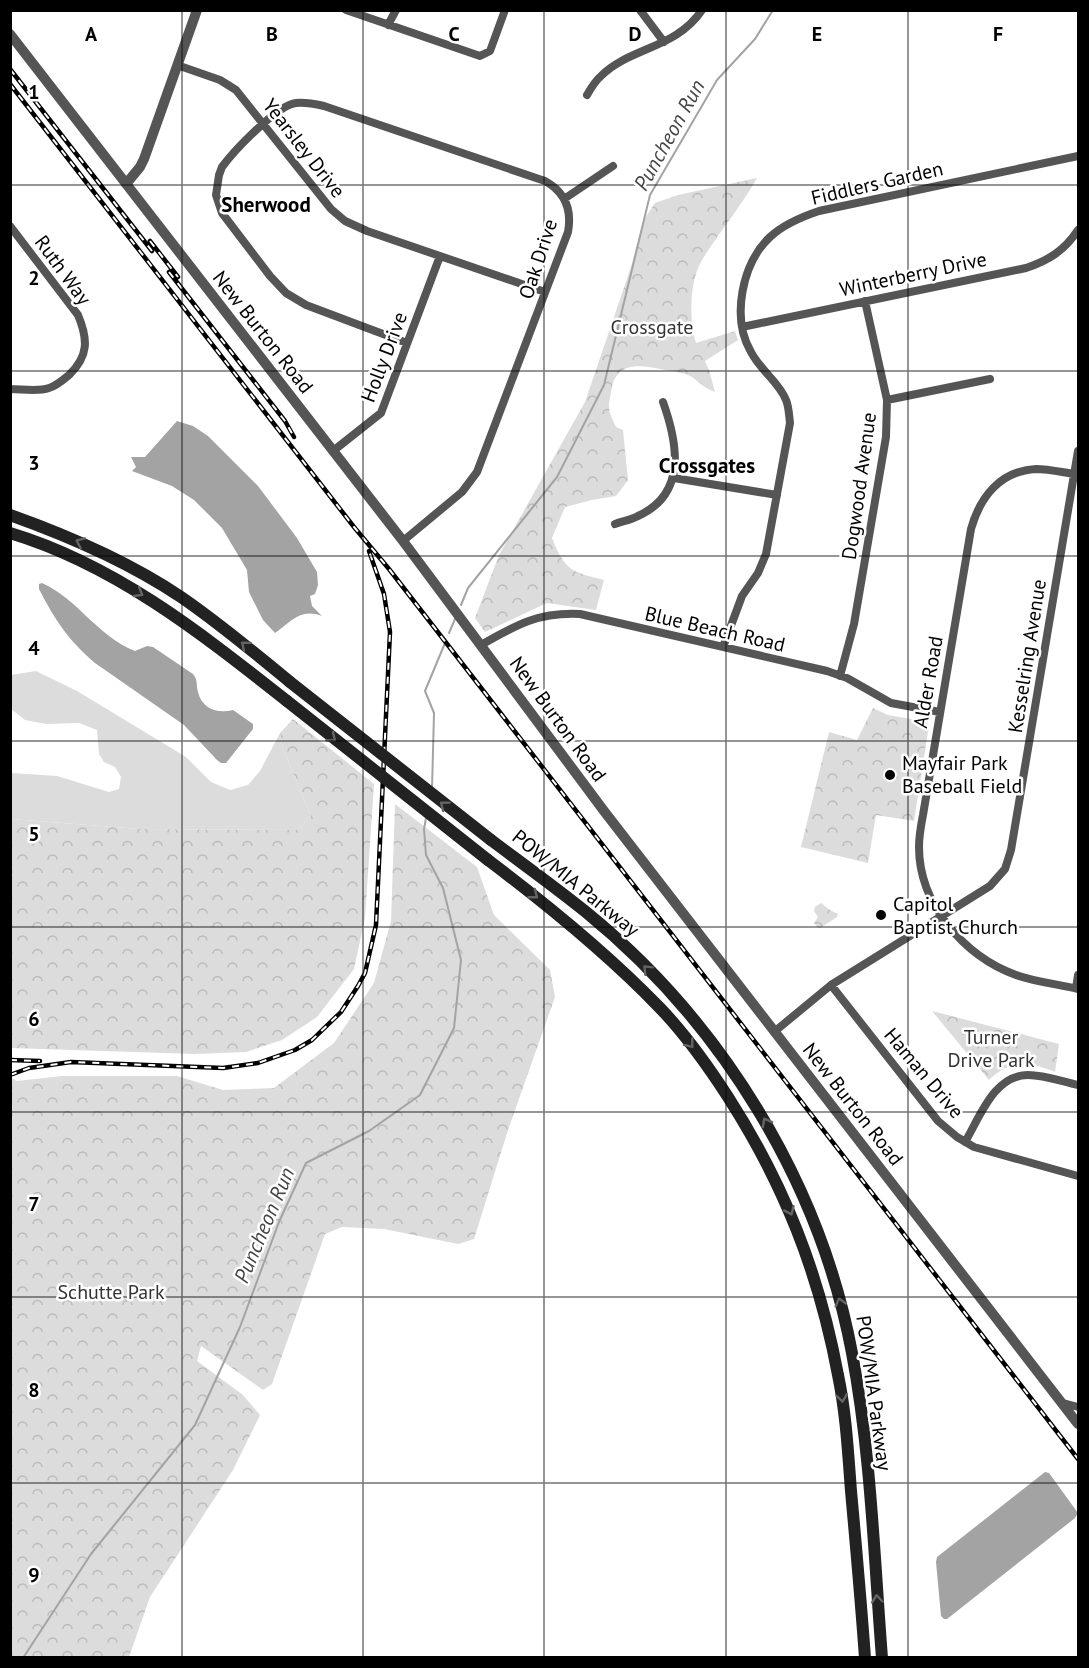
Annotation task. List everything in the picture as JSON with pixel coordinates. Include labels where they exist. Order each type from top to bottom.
[{"type":"main road","name":"POW/MIA Parkway","points":[[10,515],[93,548],[179,596],[229,632],[491,840],[587,913],[655,976],[716,1048],[760,1112],[800,1188],[834,1279],[857,1380],[882,1658]]},
{"type":"main road","name":"POW/MIA Parkway","points":[[10,533],[69,555],[160,605],[201,633],[596,945],[662,1010],[692,1046],[762,1152],[796,1225],[820,1297],[839,1378],[845,1422],[865,1658]]},
{"type":"street","points":[[126,184],[144,159],[197,10]]},
{"type":"street","points":[[346,10],[480,56],[490,51],[505,10]]},
{"type":"street","points":[[388,25],[396,10]]},
{"type":"street","points":[[640,10],[664,42]]},
{"type":"street","points":[[587,95],[609,69],[664,42],[691,25],[702,10]]},
{"type":"street","name":"New Burton Road","points":[[10,34],[403,541],[604,811],[1078,1424]]},
{"type":"street","name":"Yearsley Drive","points":[[177,65],[228,84],[243,97],[337,216],[360,228],[545,292]]},
{"type":"street","name":"Oak Drive","points":[[403,541],[462,492],[474,477],[568,232],[569,212],[558,190],[545,181],[324,106],[304,103],[289,105],[264,123],[222,167],[216,195],[222,213],[270,276],[286,293],[306,305],[407,343]]},
{"type":"street","name":"Fiddlers Garden","points":[[723,647],[742,596],[758,573],[766,554],[790,423],[788,402],[749,351],[742,327],[742,293],[758,252],[770,237],[791,222],[819,211],[1078,156]]},
{"type":"street","points":[[564,199],[613,166]]},
{"type":"street","name":"Ruth Way","points":[[10,226],[78,315],[85,342],[83,358],[64,380],[48,389],[10,389]]},
{"type":"street","name":"Winterberry Drive","points":[[742,327],[1026,268],[1046,261],[1062,249],[1078,230]]},
{"type":"street","name":"Holly Drive","points":[[333,451],[381,413],[440,256]]},
{"type":"street","name":"Dogwood Avenue","points":[[840,676],[854,624],[886,437],[887,400],[865,301]]},
{"type":"street","points":[[887,400],[990,379]]},
{"type":"street","points":[[615,524],[639,516],[659,502],[674,478],[674,441],[663,402]]},
{"type":"street","name":"Kesselring Avenue","points":[[774,1032],[831,985],[995,882],[1008,862],[1078,451]]},
{"type":"street","name":"Alder Road","points":[[1074,474],[1036,469],[1016,473],[991,489],[979,505],[971,529],[919,847],[920,862],[928,892],[952,932],[964,944],[1001,969],[1018,976],[1077,989]]},
{"type":"street","points":[[674,478],[777,495]]},
{"type":"street","name":"Blue Beach Road","points":[[482,645],[518,623],[549,615],[595,617],[827,671],[891,703],[940,712]]},
{"type":"street","points":[[1077,989],[1078,975]]},
{"type":"street","name":"Haman Drive","points":[[831,985],[938,1121],[965,1142],[984,1150],[1078,1176]]},
{"type":"street","points":[[965,1142],[994,1093],[1011,1078],[1030,1075],[1078,1085]]},
{"type":"street","points":[[1063,1403],[1078,1407]]},
{"type":"green space","name":"Crossgate","points":[[757,178],[702,260],[695,279],[691,312],[696,343],[735,331],[738,340],[705,361],[715,392],[686,374],[641,366],[626,368],[620,372],[612,387],[609,408],[616,427],[623,430],[628,480],[616,496],[565,507],[552,538],[566,564],[584,575],[604,580],[596,610],[547,603],[485,632],[475,618],[499,555],[585,402],[631,267],[643,221],[655,203],[678,195]]},
{"type":"green space","points":[[36,671],[77,691],[186,757],[211,782],[230,790],[248,785],[260,771],[280,733],[283,749],[311,816],[298,830],[140,829],[11,819],[11,773],[57,776],[109,792],[119,789],[121,777],[115,767],[104,762],[99,754],[97,730],[79,723],[46,724],[25,720],[11,709],[11,675]]},
{"type":"green space","points":[[873,708],[888,715],[922,721],[929,725],[914,821],[876,815],[868,863],[801,847],[829,732],[857,740]]},
{"type":"green space","points":[[293,719],[374,784],[365,918],[354,969],[317,1017],[282,1040],[246,1052],[195,1054],[11,1048],[11,819],[140,829],[298,830],[311,816],[283,749],[280,733]]},
{"type":"green space","name":"Schutte Park","points":[[395,804],[477,867],[494,915],[550,970],[555,997],[508,1130],[474,1239],[458,1244],[384,1229],[342,1227],[325,1234],[272,1384],[263,1390],[201,1346],[197,1361],[243,1395],[260,1415],[233,1470],[150,1597],[129,1657],[11,1657],[11,1078],[17,1081],[62,1076],[177,1076],[223,1090],[274,1088],[334,1043],[374,983],[391,921]]},
{"type":"green space","points":[[821,903],[838,914],[820,928],[814,923],[818,917],[814,911],[815,907]]},
{"type":"green space","name":"Turner Drive Park","points":[[932,1011],[1059,1044],[1055,1072],[1037,1066],[1020,1064],[997,1073],[989,1080]]},
{"type":"shaded area","points":[[177,421],[193,426],[208,436],[258,486],[297,538],[317,572],[318,585],[315,594],[310,596],[312,606],[322,616],[302,615],[275,633],[263,620],[249,592],[247,570],[222,528],[194,500],[172,486],[132,471],[136,467],[131,457],[145,457]]},
{"type":"shaded area","points":[[42,583],[66,598],[98,627],[122,644],[135,651],[147,646],[153,647],[193,674],[200,698],[211,709],[233,710],[253,724],[253,729],[226,763],[217,760],[184,725],[85,654],[63,629],[51,610],[39,589],[39,584]]},
{"type":"shaded area","points":[[1045,1472],[1049,1473],[1078,1513],[1075,1518],[947,1619],[944,1619],[941,1616],[937,1557]]},
{"type":"waterway","name":"Puncheon Run","points":[[461,605],[468,588],[557,477],[604,385],[650,195],[717,80],[755,39],[773,10]]},
{"type":"waterway","name":"Puncheon Run","points":[[449,633],[455,619]]},
{"type":"waterway","name":"Puncheon Run","points":[[432,789],[434,713],[425,691],[445,643]]},
{"type":"waterway","name":"Puncheon Run","points":[[23,1658],[91,1554],[195,1425],[240,1327],[279,1222],[306,1163],[369,1131],[420,1095],[454,1028],[461,960],[443,888],[426,855],[424,829],[426,818]]},
{"type":"railway","points":[[10,69],[152,251]]},
{"type":"railway","points":[[10,84],[389,569],[1078,1459]]},
{"type":"railway","points":[[150,241],[178,277]]},
{"type":"railway","points":[[169,272],[285,421],[294,437]]},
{"type":"railway","points":[[10,1075],[29,1068],[71,1062],[223,1068],[258,1063],[295,1050],[312,1040],[341,1012],[365,973],[376,925],[390,632],[384,594],[369,551]]},
{"type":"railway","points":[[10,1060],[40,1061]]},
{"type":"place","name":"Mayfair Park Baseball Field","points":[[890,775]]},
{"type":"place","name":"Capitol Baptist Church","points":[[881,915]]},
{"type":"district","name":"Sherwood","points":[[266,204]]},
{"type":"district","name":"Crossgates","points":[[707,465]]}]
